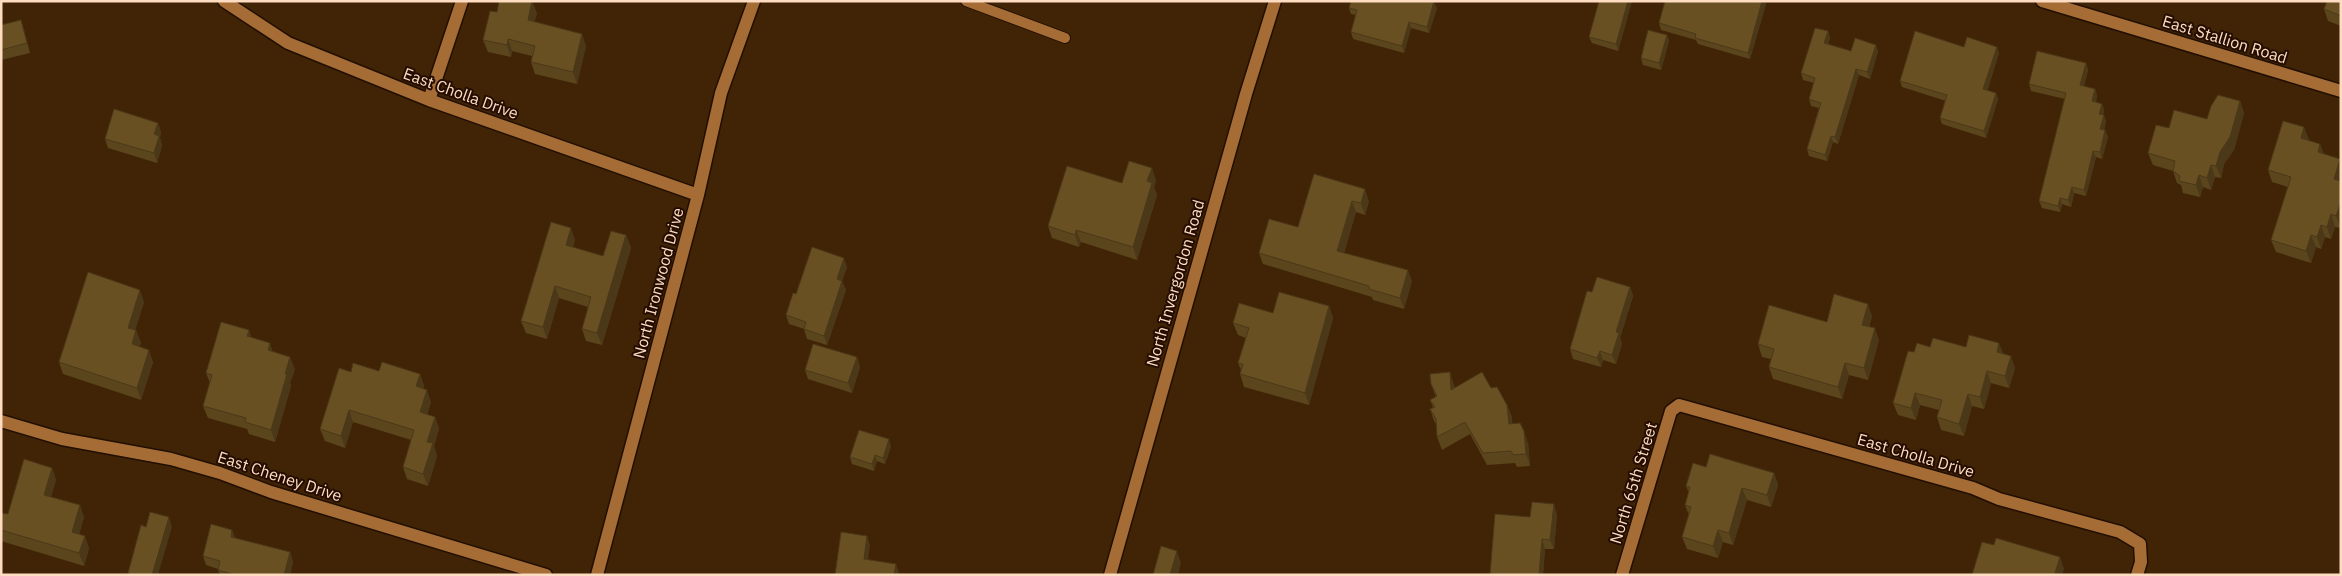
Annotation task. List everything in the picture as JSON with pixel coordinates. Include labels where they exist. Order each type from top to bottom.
[{"type":"street","name":"East Cholla Drive","points":[[224,1],[288,43],[429,100],[698,195]]},
{"type":"street","points":[[429,100],[462,1]]},
{"type":"street","name":"North Ironwood Drive","points":[[597,575],[698,195],[722,93],[754,1]]},
{"type":"street","name":"North Invergordon Road","points":[[1110,575],[1246,94],[1275,1]]},
{"type":"street","name":"East Stallion Road","points":[[2042,1],[2341,92]]},
{"type":"street","name":"East Cholla Drive","points":[[1679,404],[1973,488],[1999,499],[2120,532],[2140,544],[2141,562],[2138,575]]},
{"type":"street","name":"North 65th Street","points":[[1622,575],[1671,411],[1679,404]]},
{"type":"street","name":"East Cheney Drive","points":[[1,421],[62,439],[171,459],[220,473],[271,492],[546,575]]},
{"type":"lane","points":[[966,1],[1065,38]]},
{"type":"building","points":[[499,1],[532,1],[528,20],[582,34],[573,72],[531,62],[535,46],[508,39],[507,45],[483,40],[490,11],[497,12]]},
{"type":"building","points":[[1351,1],[1434,1],[1427,27],[1409,22],[1402,46],[1351,32],[1357,10],[1349,8]]},
{"type":"building","points":[[1599,1],[1628,1],[1616,44],[1589,37]]},
{"type":"building","points":[[1665,1],[1762,1],[1748,53],[1695,38],[1696,34],[1659,23]]},
{"type":"building","points":[[2327,1],[2341,1],[2341,16],[2324,9]]},
{"type":"building","points":[[21,20],[27,43],[1,50],[1,25]]},
{"type":"building","points":[[1815,28],[1828,31],[1824,43],[1851,51],[1855,38],[1876,45],[1867,72],[1856,69],[1835,137],[1831,136],[1825,155],[1807,149],[1821,103],[1809,99],[1815,78],[1801,73]]},
{"type":"building","points":[[1648,30],[1667,35],[1659,63],[1641,58]]},
{"type":"building","points":[[1915,31],[1964,47],[1967,37],[1997,47],[1983,89],[1996,93],[1984,131],[1940,118],[1947,95],[1900,81]]},
{"type":"building","points":[[2037,51],[2086,63],[2080,85],[2095,89],[2092,101],[2102,104],[2099,114],[2104,115],[2100,129],[2105,130],[2100,152],[2093,151],[2084,190],[2072,187],[2068,200],[2060,198],[2058,206],[2039,201],[2066,93],[2029,84]]},
{"type":"building","points":[[2218,95],[2240,101],[2230,137],[2220,152],[2216,166],[2211,165],[2207,178],[2199,175],[2196,185],[2179,181],[2180,176],[2173,171],[2175,161],[2148,153],[2156,125],[2169,128],[2174,110],[2207,119],[2211,106]]},
{"type":"building","points":[[114,109],[158,123],[154,134],[159,136],[154,153],[105,139]]},
{"type":"building","points":[[2283,121],[2304,127],[2301,138],[2320,144],[2318,152],[2340,159],[2334,179],[2341,181],[2341,202],[2336,216],[2331,214],[2327,227],[2321,225],[2317,237],[2311,235],[2306,251],[2271,240],[2291,177],[2268,170]]},
{"type":"building","points":[[1129,161],[1152,168],[1147,181],[1152,183],[1133,247],[1076,230],[1075,235],[1048,226],[1067,166],[1122,183]]},
{"type":"building","points":[[1314,174],[1365,189],[1361,203],[1352,201],[1337,251],[1408,270],[1400,298],[1369,289],[1369,286],[1259,253],[1269,219],[1298,227]]},
{"type":"building","points":[[551,222],[571,228],[566,245],[603,256],[611,231],[626,235],[597,333],[582,329],[591,297],[555,286],[543,327],[521,321]]},
{"type":"building","points":[[812,247],[844,258],[837,279],[842,281],[824,336],[804,329],[806,322],[786,315],[793,293],[796,294]]},
{"type":"building","points":[[88,272],[140,290],[128,328],[136,330],[132,344],[149,350],[137,388],[59,362]]},
{"type":"building","points":[[1597,277],[1630,287],[1616,332],[1619,333],[1612,355],[1600,351],[1597,358],[1570,349],[1587,291],[1592,292]]},
{"type":"building","points":[[1279,292],[1329,306],[1305,393],[1240,374],[1243,364],[1238,363],[1249,328],[1233,323],[1239,303],[1273,313]]},
{"type":"building","points":[[1834,294],[1868,304],[1862,325],[1875,328],[1864,368],[1845,363],[1838,387],[1769,367],[1774,349],[1758,344],[1769,305],[1827,322]]},
{"type":"building","points":[[221,322],[249,330],[247,336],[270,343],[268,350],[290,357],[271,430],[245,422],[246,418],[203,406],[212,375],[206,373]]},
{"type":"building","points":[[1969,335],[1999,343],[1997,352],[2011,356],[2005,376],[1987,371],[1980,397],[1968,394],[1959,424],[1937,417],[1942,400],[1915,393],[1911,408],[1893,403],[1908,351],[1914,352],[1917,343],[1930,347],[1933,338],[1966,347]]},
{"type":"building","points":[[813,344],[857,357],[848,383],[805,370]]},
{"type":"building","points":[[382,362],[420,374],[416,386],[427,390],[420,412],[435,417],[427,442],[433,443],[423,474],[403,467],[414,430],[349,410],[341,436],[320,429],[339,368],[351,372],[353,363],[379,371]]},
{"type":"building","points":[[1450,372],[1451,390],[1482,372],[1491,388],[1497,387],[1507,405],[1509,424],[1520,423],[1524,431],[1526,454],[1513,455],[1511,451],[1483,453],[1465,422],[1437,437],[1436,419],[1430,409],[1435,407],[1430,400],[1437,396],[1431,384],[1430,374]]},
{"type":"building","points":[[859,430],[889,439],[883,458],[875,455],[872,464],[850,457]]},
{"type":"building","points":[[1710,454],[1774,473],[1767,495],[1742,488],[1729,533],[1718,530],[1713,546],[1682,537],[1691,507],[1685,505],[1690,487],[1686,486],[1693,463],[1706,467]]},
{"type":"building","points":[[24,459],[52,468],[44,495],[80,505],[72,532],[85,536],[79,553],[1,530],[1,513],[8,514]]},
{"type":"building","points":[[1532,502],[1554,504],[1550,540],[1542,539],[1539,575],[1490,574],[1495,514],[1530,517]]},
{"type":"building","points":[[150,512],[169,517],[152,575],[132,575],[128,573],[141,525],[146,527]]},
{"type":"building","points":[[211,524],[232,530],[231,537],[290,552],[284,575],[236,575],[218,570],[220,561],[203,556]]},
{"type":"building","points":[[841,532],[867,536],[864,559],[896,564],[894,575],[835,575]]},
{"type":"building","points":[[1996,538],[2060,557],[2055,573],[2062,575],[1972,575],[1982,542],[1994,545]]},
{"type":"building","points":[[1161,546],[1177,551],[1170,575],[1153,575]]}]
